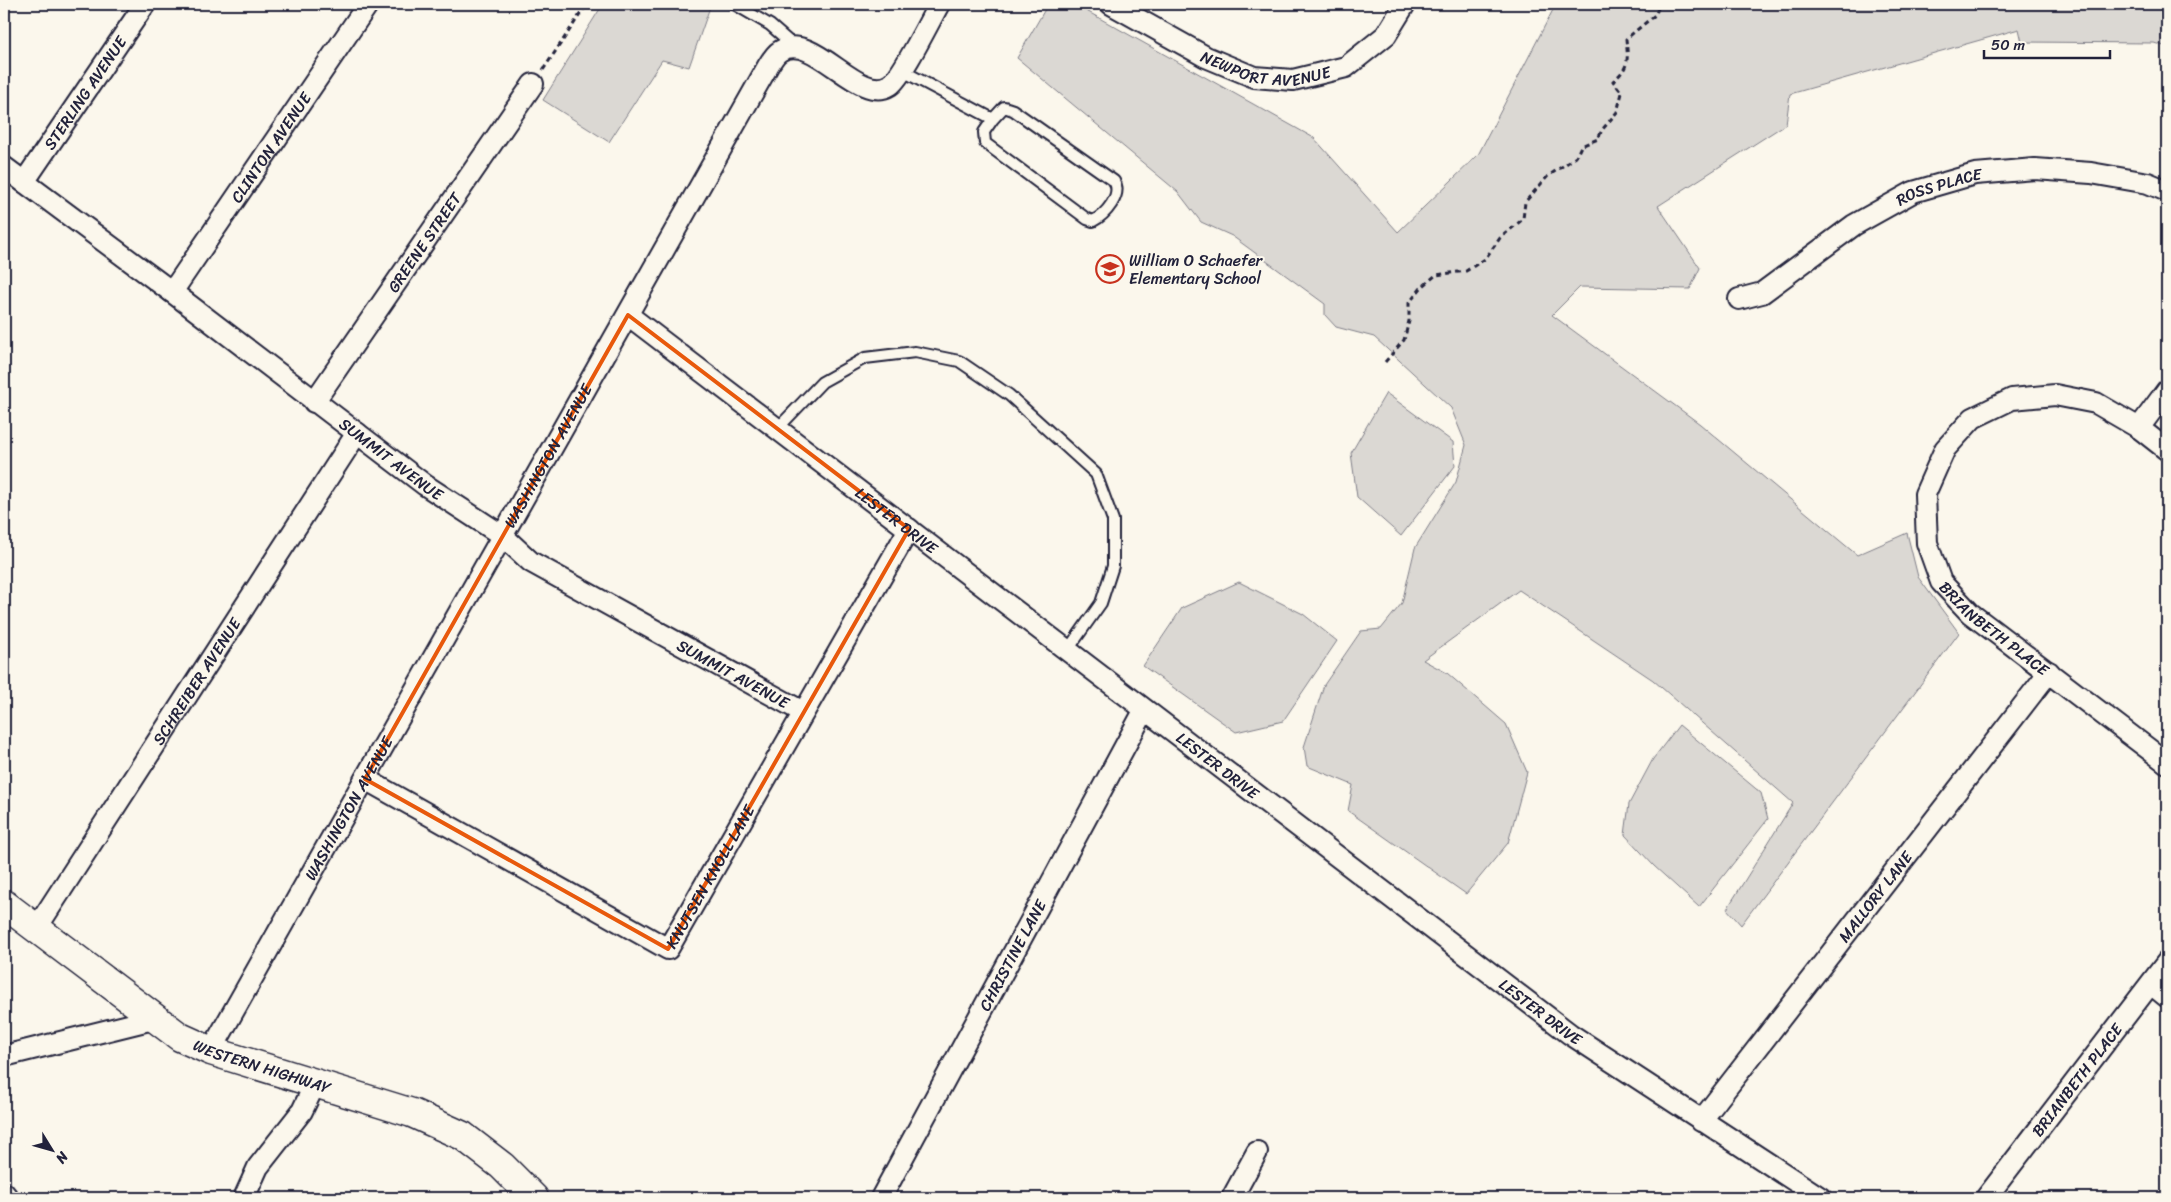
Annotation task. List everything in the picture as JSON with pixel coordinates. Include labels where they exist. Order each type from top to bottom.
[{"type":"street","name":"STERLING AVENUE","points":[[24,182],[145,4]]},
{"type":"street","name":"CLINTON AVENUE","points":[[172,292],[368,4]]},
{"type":"street","points":[[794,46],[810,52],[863,85],[878,89],[890,85],[901,70],[939,4]]},
{"type":"street","name":"NEWPORT AVENUE","points":[[1111,4],[1206,57],[1254,77],[1294,80],[1346,67],[1386,35],[1405,4]]},
{"type":"street","name":"WASHINGTON AVENUE","points":[[210,1051],[768,66],[779,51],[794,46]]},
{"type":"street","name":"GREENE STREET","points":[[314,402],[533,84]]},
{"type":"street","name":"SUMMIT AVENUE","points":[[4,167],[172,292],[425,485],[502,536],[531,562],[803,712]]},
{"type":"street","name":"ROSS PLACE","points":[[1739,299],[1762,293],[1854,225],[1913,192],[1974,174],[2035,170],[2092,173],[2148,184],[2167,191]]},
{"type":"street","name":"LESTER DRIVE","points":[[628,315],[1144,711],[1570,1034],[1822,1198]]},
{"type":"street","points":[[2139,428],[2167,390]]},
{"type":"street","name":"BRIANBETH PLACE","points":[[2167,450],[2139,428],[2096,403],[2055,395],[2012,399],[1973,418],[1945,449],[1925,494],[1927,543],[1941,582],[1970,612],[2167,763]]},
{"type":"street","name":"SCHREIBER AVENUE","points":[[36,929],[357,433]]},
{"type":"street","name":"KNUTSEN KNOLL LANE","points":[[365,779],[668,949],[909,529]]},
{"type":"street","name":"MALLORY LANE","points":[[1701,1121],[2049,672]]},
{"type":"street","name":"CHRISTINE LANE","points":[[881,1198],[1144,711]]},
{"type":"street","name":"WESTERN HIGHWAY","points":[[4,904],[153,1019],[180,1037],[210,1051],[412,1114],[463,1136],[502,1166],[534,1198]]},
{"type":"street","name":"BRIANBETH PLACE","points":[[1986,1198],[2167,962]]},
{"type":"street","points":[[2151,984],[2167,997]]},
{"type":"street","points":[[4,1056],[153,1019]]},
{"type":"street","points":[[244,1198],[258,1167],[302,1111],[315,1084]]},
{"type":"street","points":[[1232,1198],[1257,1152]]},
{"type":"street","points":[[4,1193],[8,1198]]},
{"type":"lane","points":[[734,4],[770,25],[794,46]]},
{"type":"lane","points":[[901,70],[993,119]]},
{"type":"lane","points":[[1004,107],[1013,110],[1114,181],[1117,186],[1117,195],[1101,217],[1093,221],[1087,219],[985,143],[984,132],[993,119],[1004,107]]},
{"type":"lane","points":[[777,429],[822,382],[865,358],[915,352],[959,361],[1009,395],[1096,474],[1113,520],[1113,566],[1101,603],[1067,651]]},
{"type":"path","points":[[533,84],[587,4]]},
{"type":"path","points":[[1386,362],[1404,340],[1409,321],[1409,303],[1421,288],[1436,276],[1466,271],[1485,259],[1500,238],[1523,219],[1524,202],[1548,176],[1576,157],[1581,146],[1598,139],[1602,130],[1617,112],[1622,93],[1613,81],[1624,72],[1628,59],[1626,38],[1655,15],[1660,4]]},
{"type":"highlighted area","points":[[628,315],[909,529],[668,949],[365,779]]},
{"type":"shaded area","points":[[603,4],[711,4],[689,67],[662,60],[609,142],[543,100]]},
{"type":"shaded area","points":[[1048,4],[1074,4],[1314,138],[1398,232],[1478,155],[1556,4],[2167,4],[2167,47],[2154,43],[2022,42],[2019,29],[1790,94],[1786,124],[1658,206],[1700,268],[1690,289],[1580,287],[1552,315],[1700,424],[1857,555],[1907,533],[1918,577],[1959,633],[1741,925],[1727,909],[1793,803],[1653,680],[1519,590],[1423,660],[1447,673],[1506,724],[1527,772],[1508,843],[1466,894],[1348,811],[1353,785],[1307,766],[1304,747],[1324,685],[1361,631],[1381,629],[1402,603],[1415,548],[1456,482],[1466,445],[1451,408],[1374,337],[1336,327],[1325,315],[1325,304],[1232,236],[1201,222],[1178,192],[1017,58]]},
{"type":"shaded area","points":[[1386,393],[1453,442],[1455,466],[1401,536],[1357,497],[1351,453]]},
{"type":"shaded area","points":[[1239,582],[1303,614],[1337,641],[1283,721],[1236,732],[1143,666],[1182,608]]},
{"type":"shaded area","points":[[1679,725],[1761,793],[1768,819],[1699,907],[1654,866],[1625,835],[1629,804],[1653,759]]},
{"type":"place","name":"William O Schaefer Elementary School","points":[[1110,269]]}]
